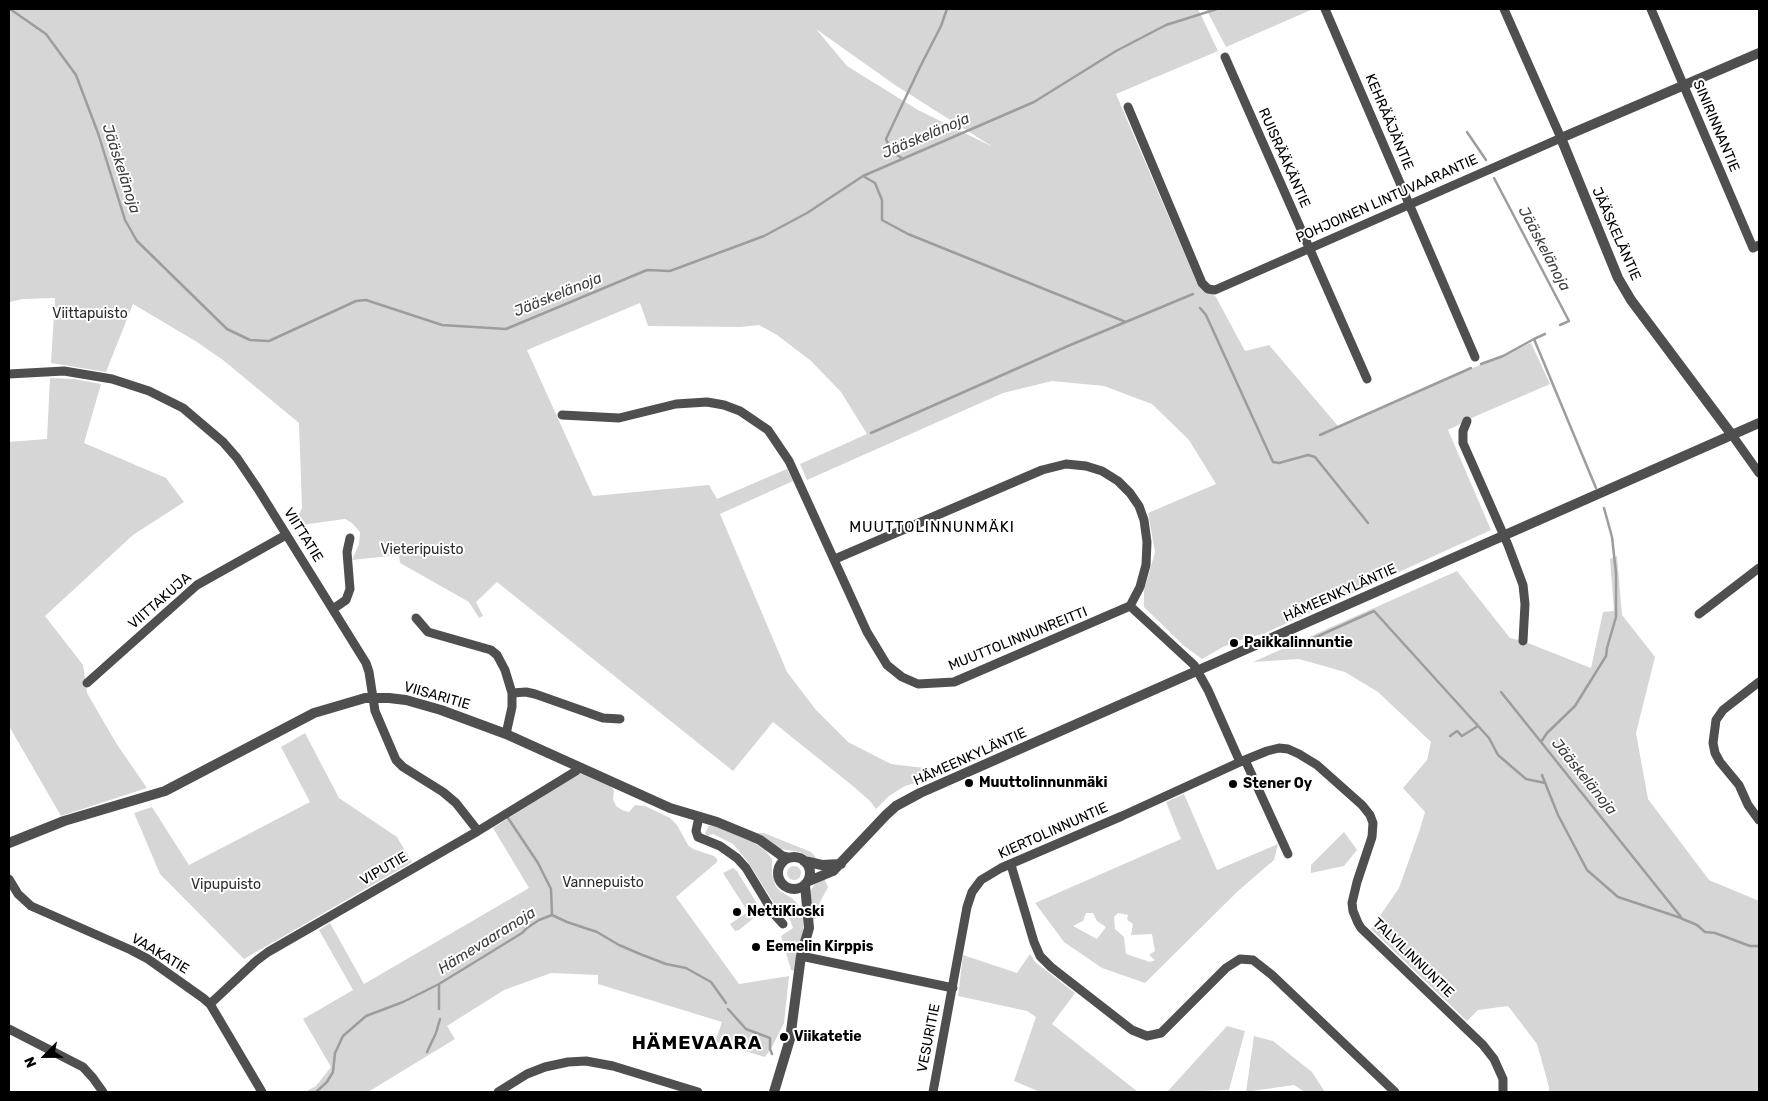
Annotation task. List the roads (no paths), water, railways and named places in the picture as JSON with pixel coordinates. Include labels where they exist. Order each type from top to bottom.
[{"type":"street","name":"KEHRÄÄJÄNTIE","points":[[1325,9],[1475,357]]},
{"type":"street","name":"JÄÄSKELÄNTIE","points":[[1504,9],[1561,138],[1618,278],[1631,300],[1759,473]]},
{"type":"street","name":"SINIRINNANTIE","points":[[1650,9],[1754,248],[1759,245]]},
{"type":"street","name":"POHJOINEN LINTUVAARANTIE","points":[[1128,107],[1202,283],[1208,289],[1214,290],[1759,53]]},
{"type":"street","name":"RUISRÄÄKÄNTIE","points":[[1225,57],[1367,379]]},
{"type":"street","name":"VIITTATIE","points":[[9,374],[64,371],[96,375],[142,389],[182,408],[217,437],[237,458],[258,489],[366,663],[375,711],[396,760],[403,767],[443,792],[456,803],[478,831]]},
{"type":"street","name":"MUUTTOLINNUNREITTI","points":[[562,415],[619,418],[676,404],[707,402],[724,405],[740,412],[768,430],[789,461],[864,626],[888,665],[902,676],[918,684],[954,682],[1130,606]]},
{"type":"street","points":[[1467,421],[1463,443],[1517,567],[1522,585],[1525,604],[1523,641]]},
{"type":"street","name":"HÄMEENKYLÄNTIE","points":[[807,883],[833,871],[886,815],[907,800],[1759,423]]},
{"type":"street","points":[[835,559],[1042,470],[1066,464],[1086,466],[1102,471],[1118,481],[1135,500],[1144,520],[1147,542],[1146,565],[1140,587],[1130,606],[1194,665],[1198,671],[1288,854]]},
{"type":"street","name":"VIITTAKUJA","points":[[87,684],[197,586],[286,535]]},
{"type":"street","points":[[333,609],[346,600],[350,589],[347,552],[350,538]]},
{"type":"street","points":[[1699,614],[1759,568]]},
{"type":"street","points":[[416,618],[428,632],[491,650],[497,655],[512,693],[512,707],[506,734]]},
{"type":"street","points":[[1759,682],[1723,710],[1716,720],[1713,743],[1715,753],[1720,762],[1738,785],[1748,805],[1759,820]]},
{"type":"street","points":[[512,693],[526,692],[535,694],[603,718],[620,719]]},
{"type":"street","name":"VIISARITIE","points":[[9,842],[64,821],[165,791],[314,713],[358,700],[373,698],[406,700],[441,710],[506,734],[669,808],[751,836],[789,858]]},
{"type":"street","name":"TALVILINNUNTIE","points":[[1243,761],[1279,748],[1299,754],[1317,765],[1368,813],[1373,823],[1372,837],[1356,882],[1352,903],[1358,923],[1494,1059],[1503,1080],[1503,1092]]},
{"type":"street","name":"KIERTOLINNUNTIE","points":[[952,988],[967,907],[972,892],[986,876],[1243,761]]},
{"type":"street","name":"VIPUTIE","points":[[210,1004],[268,952],[478,831],[576,772],[578,767]]},
{"type":"street","points":[[699,817],[696,831],[698,837],[720,846],[737,858],[746,868],[774,914],[783,924]]},
{"type":"street","points":[[770,848],[778,861],[778,874],[781,883],[788,889],[795,890],[807,883]]},
{"type":"street","points":[[779,867],[789,858],[798,858],[822,865],[841,864]]},
{"type":"street","points":[[774,1092],[790,1038],[801,956],[809,928],[807,883],[810,870],[804,861]]},
{"type":"street","points":[[1012,865],[1034,942],[1040,956],[1056,971],[1126,1026],[1138,1033],[1152,1036],[1165,1030],[1231,964],[1240,959],[1248,959],[1258,962],[1395,1092]]},
{"type":"street","name":"VAAKATIE","points":[[9,878],[18,894],[31,906],[148,959],[210,1004],[262,1092]]},
{"type":"street","points":[[795,890],[807,913]]},
{"type":"street","points":[[801,956],[952,988]]},
{"type":"street","name":"VESURITIE","points":[[933,1092],[952,988]]},
{"type":"street","points":[[9,1029],[83,1068],[103,1092]]},
{"type":"street","points":[[498,1092],[527,1074],[545,1067],[568,1062],[586,1061],[613,1066],[698,1092]]},
{"type":"waterway","name":"Jääskelänoja","points":[[10,9],[46,34],[76,75],[98,133],[125,220],[137,241],[227,329],[250,340],[269,341],[356,301],[366,300],[442,325],[506,329],[647,270],[670,271],[764,236],[807,213],[863,176],[1034,102],[1116,51],[1166,25],[1217,9]]},
{"type":"waterway","points":[[903,159],[891,151],[886,139],[941,26],[947,9]]},
{"type":"waterway","name":"Jääskelänoja","points":[[1467,132],[1486,160]]},
{"type":"waterway","points":[[863,176],[875,183],[882,200],[882,220],[908,234],[1126,322]]},
{"type":"waterway","name":"Jääskelänoja","points":[[1494,178],[1569,321],[1560,325]]},
{"type":"waterway","points":[[871,433],[1068,346],[1193,294]]},
{"type":"waterway","points":[[1200,308],[1206,315],[1273,462],[1279,463],[1308,455],[1315,457],[1368,523]]},
{"type":"waterway","name":"Jääskelänoja","points":[[1545,334],[1534,339],[1596,488]]},
{"type":"waterway","points":[[1481,364],[1503,356],[1534,339]]},
{"type":"waterway","points":[[1320,435],[1471,368]]},
{"type":"waterway","name":"Jääskelänoja","points":[[1541,742],[1547,733],[1575,706],[1606,656],[1616,617],[1616,573],[1612,537],[1604,508]]},
{"type":"waterway","points":[[1314,638],[1374,611],[1489,738],[1498,755],[1526,779],[1545,783]]},
{"type":"waterway","points":[[1291,648],[1307,640]]},
{"type":"waterway","name":"Jääskelänoja","points":[[1501,692],[1681,917]]},
{"type":"waterway","points":[[1450,736],[1457,731],[1462,736],[1478,726]]},
{"type":"waterway","points":[[1542,775],[1558,815],[1587,870],[1618,897],[1678,917],[1697,925],[1705,932],[1715,933],[1750,946],[1759,946]]},
{"type":"waterway","points":[[508,818],[538,863],[551,889],[552,915]]},
{"type":"waterway","name":"Hämevaaranoja","points":[[316,1092],[327,1082],[333,1072],[335,1053],[343,1036],[366,1016],[403,1002],[439,984],[522,933],[539,920],[552,915],[597,932],[619,945],[640,954],[666,964],[686,968],[711,982],[726,1003]]},
{"type":"waterway","points":[[439,984],[439,1009]]},
{"type":"waterway","name":"Hämevaaranoja","points":[[728,1009],[746,1029],[770,1038],[772,1054]]},
{"type":"waterway","points":[[427,1052],[440,1019]]},
{"type":"place","name":"Paikkalinnuntie","points":[[1234,643]]},
{"type":"place","name":"Muuttolinnunmäki","points":[[969,783]]},
{"type":"place","name":"Stener Oy","points":[[1233,784]]},
{"type":"place","name":"NettiKioski","points":[[737,912]]},
{"type":"place","name":"Eemelin Kirppis","points":[[756,947]]},
{"type":"place","name":"Viikatetie","points":[[784,1037]]},
{"type":"district","name":"MUUTTOLINNUNMÄKI","points":[[932,528]]},
{"type":"district","name":"HÄMEVAARA","points":[[697,1044]]},
{"type":"park label","name":"Viittapuisto","points":[[90,314]]},
{"type":"park label","name":"Vieteripuisto","points":[[422,550]]},
{"type":"park label","name":"Vannepuisto","points":[[603,883]]},
{"type":"park label","name":"Vipupuisto","points":[[226,885]]}]
